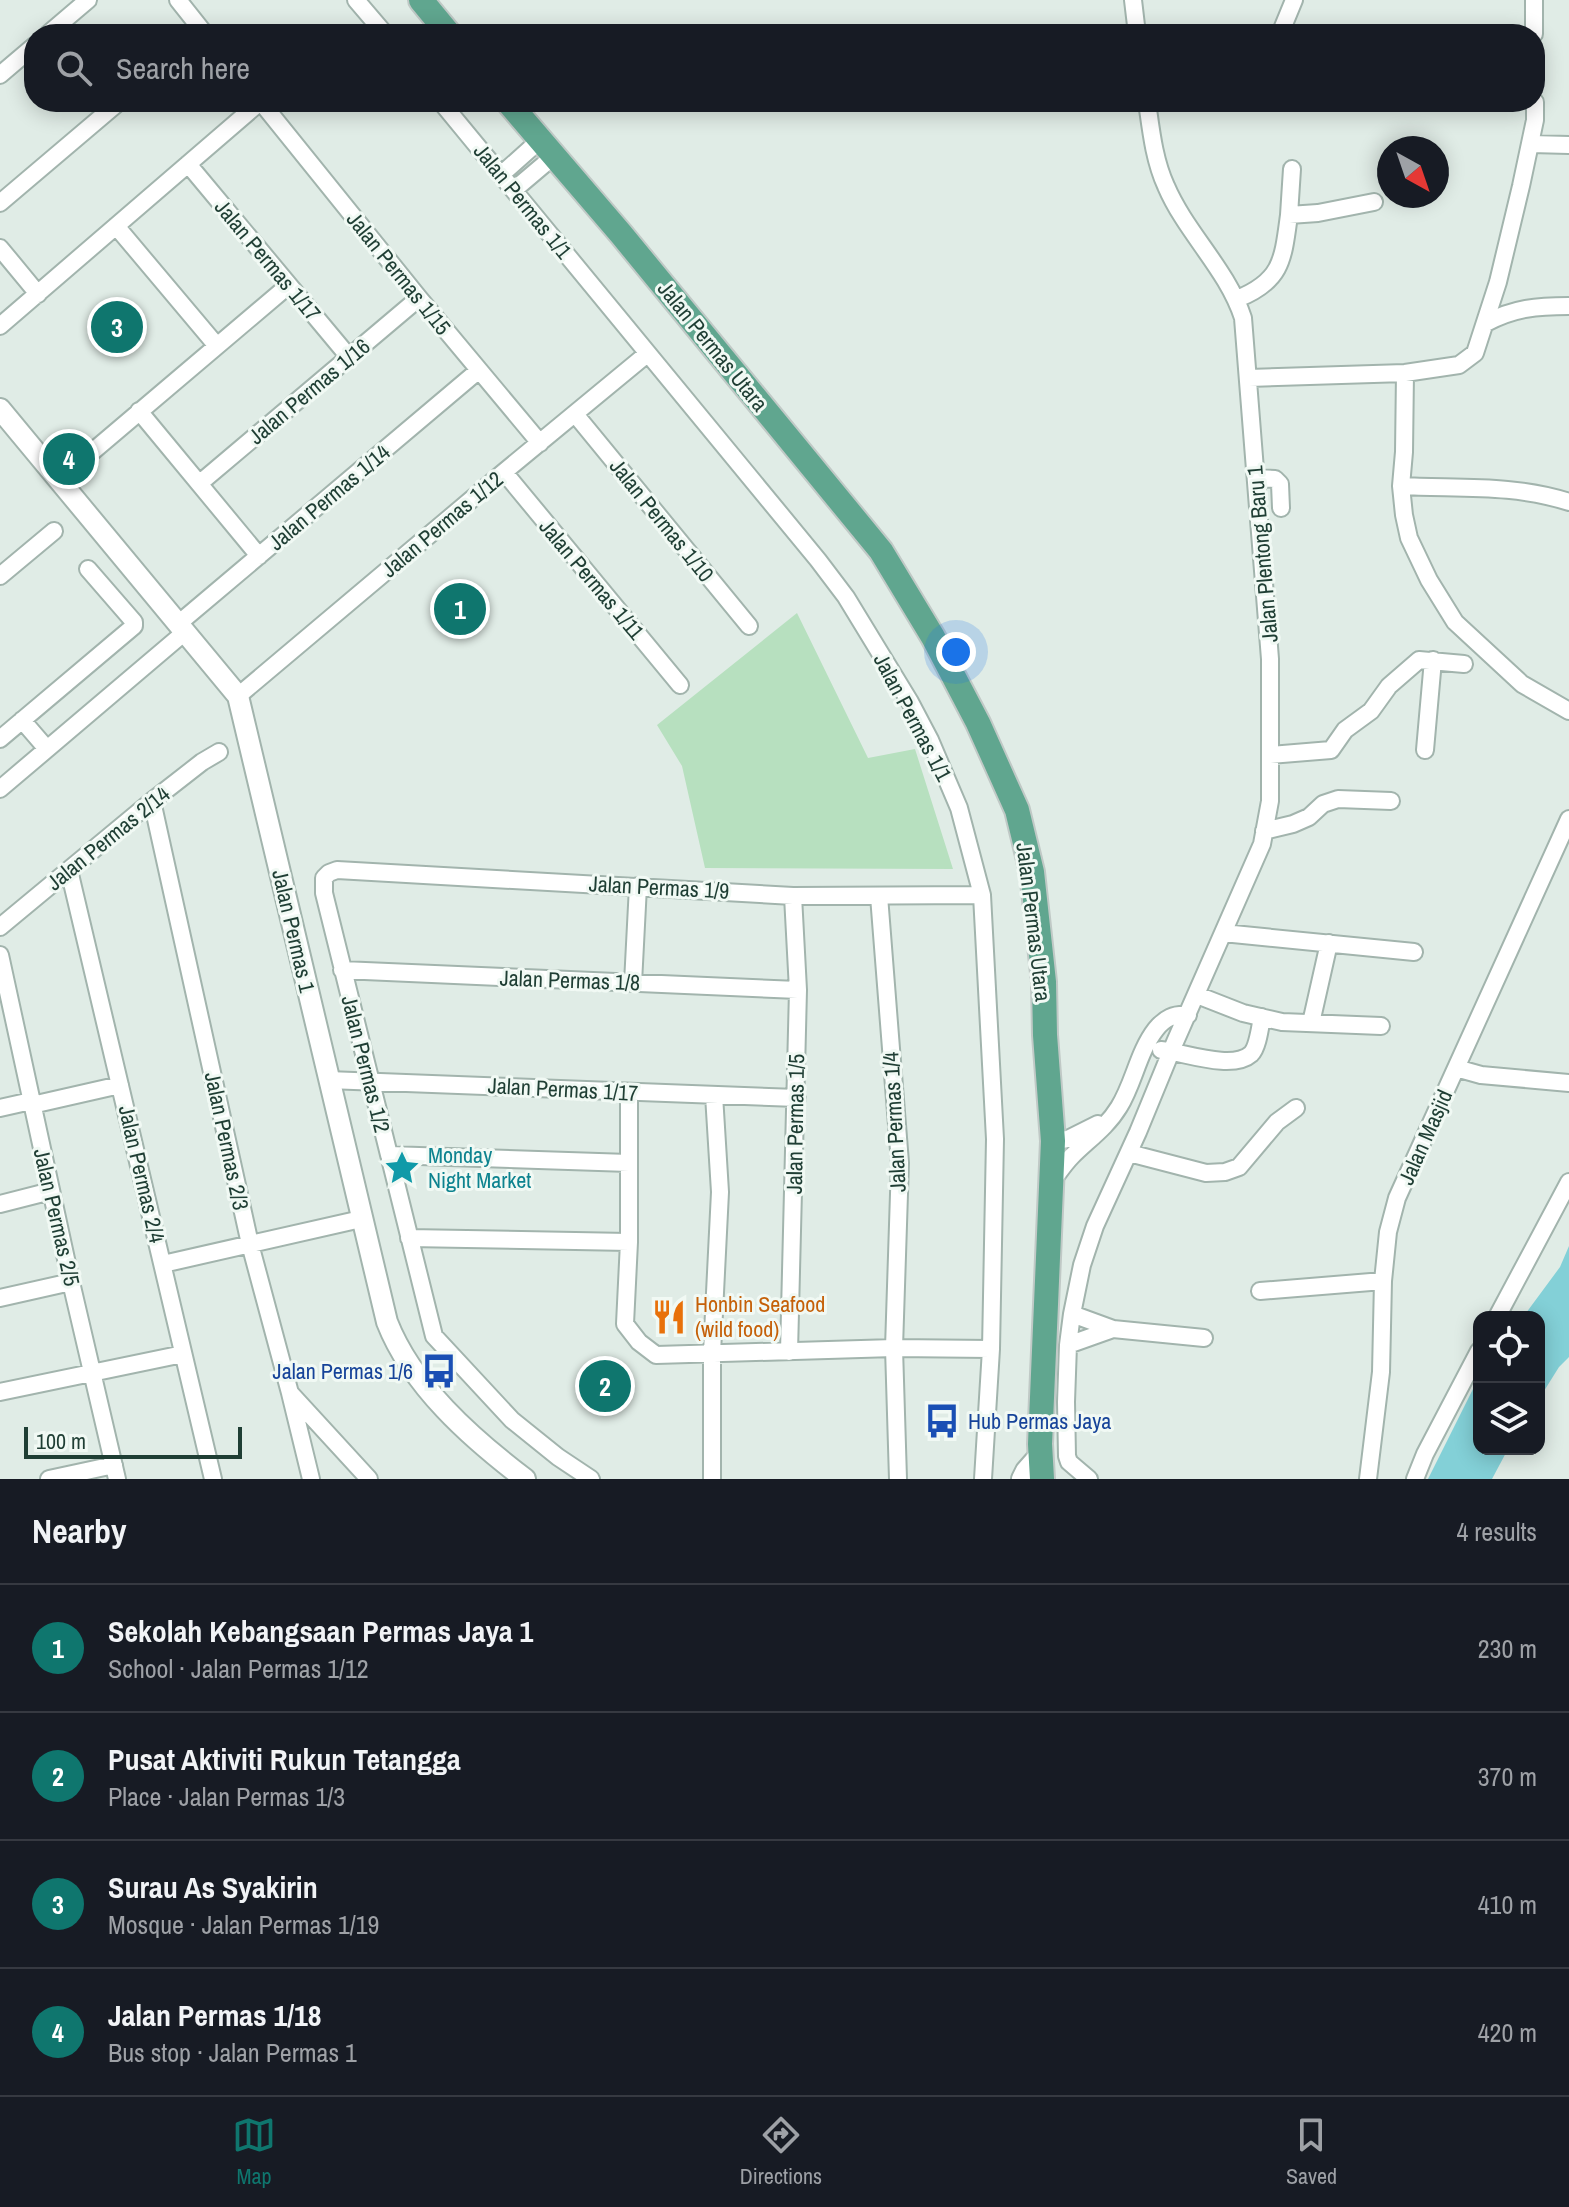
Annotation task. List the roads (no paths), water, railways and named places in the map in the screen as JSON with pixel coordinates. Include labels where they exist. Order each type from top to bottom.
[{"type":"main road","points":[[421,0],[440,18]]},
{"type":"main road","name":"Jalan Permas Utara","points":[[516,112],[632,246],[881,551],[933,637],[978,723],[1017,810],[1032,872],[1044,982],[1053,1141],[1042,1479]]},
{"type":"street","points":[[60,24],[88,0]]},
{"type":"street","points":[[178,0],[195,24]]},
{"type":"street","points":[[356,0],[376,24]]},
{"type":"street","points":[[1133,0],[1136,24]]},
{"type":"street","points":[[1284,24],[1294,0]]},
{"type":"street","points":[[1534,0],[1534,24]]},
{"type":"street","points":[[0,75],[24,55]]},
{"type":"street","points":[[0,203],[107,112]]},
{"type":"street","points":[[0,326],[248,112]]},
{"type":"street","name":"Jalan Permas 1/15","points":[[268,112],[540,443]]},
{"type":"street","name":"Jalan Permas 1/1","points":[[449,112],[846,597],[910,702],[959,808],[982,895],[995,1139],[991,1349],[983,1479]]},
{"type":"street","name":"Jalan Plentong Baru 1","points":[[1089,1479],[1069,1462],[1067,1456],[1068,1345],[1082,1265],[1095,1226],[1262,844],[1270,801],[1270,659],[1243,318],[1237,299],[1165,185],[1148,112]]},
{"type":"street","points":[[1249,378],[1405,373],[1459,365],[1475,353],[1498,282],[1531,144],[1535,112]]},
{"type":"street","points":[[1531,144],[1569,145]]},
{"type":"street","points":[[502,174],[547,148]]},
{"type":"street","points":[[515,189],[547,148]]},
{"type":"street","name":"Jalan Permas 1/17","points":[[188,164],[349,357]]},
{"type":"street","points":[[1237,299],[1256,292],[1271,279],[1280,263],[1286,239],[1292,169]]},
{"type":"street","points":[[1289,215],[1318,213],[1374,202]]},
{"type":"street","points":[[116,226],[217,346]]},
{"type":"street","points":[[0,248],[38,294]]},
{"type":"street","points":[[59,480],[289,285]]},
{"type":"street","name":"Jalan Permas 1/16","points":[[200,483],[419,298]]},
{"type":"street","points":[[1486,323],[1506,312],[1539,306],[1569,306]]},
{"type":"street","name":"Jalan Permas 1/12","points":[[238,696],[647,354]]},
{"type":"street","name":"Jalan Permas 1/14","points":[[0,789],[259,556],[479,370]]},
{"type":"street","points":[[1405,373],[1401,486],[1404,515],[1409,538],[1429,580],[1455,622],[1522,684],[1569,711]]},
{"type":"street","name":"Jalan Permas 1","points":[[0,409],[238,696],[380,1299],[395,1344],[443,1405],[496,1457],[525,1479]]},
{"type":"street","points":[[139,411],[259,556]]},
{"type":"street","name":"Jalan Permas 1/10","points":[[575,414],[749,626]]},
{"type":"street","name":"Jalan Permas 1/11","points":[[504,472],[680,685]]},
{"type":"street","points":[[1256,478],[1275,479],[1280,484],[1281,508]]},
{"type":"street","points":[[1401,486],[1491,488],[1542,493],[1569,502]]},
{"type":"street","points":[[1,573],[54,531]]},
{"type":"street","points":[[0,739],[134,626],[134,622],[88,569]]},
{"type":"street","points":[[1270,755],[1331,750],[1345,730],[1371,711],[1389,686],[1419,660],[1464,664]]},
{"type":"street","points":[[1425,750],[1433,660]]},
{"type":"street","points":[[22,720],[47,749]]},
{"type":"street","name":"Jalan Permas 2/14","points":[[0,927],[152,801],[219,752]]},
{"type":"street","points":[[1264,831],[1293,824],[1309,817],[1323,804],[1338,799],[1391,801]]},
{"type":"street","name":"Jalan Permas 2/3","points":[[152,801],[250,1244],[311,1479]]},
{"type":"street","name":"Jalan Masjid","points":[[1368,1479],[1381,1372],[1383,1281],[1388,1232],[1397,1198],[1569,819]]},
{"type":"street","name":"Jalan Permas 2/4","points":[[69,870],[213,1479]]},
{"type":"street","name":"Jalan Permas 1/9","points":[[337,870],[793,896],[982,895]]},
{"type":"street","name":"Jalan Permas 1/2","points":[[337,870],[324,878],[323,886],[434,1336],[512,1420],[591,1479]]},
{"type":"street","points":[[633,983],[638,886]]},
{"type":"street","name":"Jalan Permas 1/5","points":[[789,1352],[798,990],[793,896]]},
{"type":"street","name":"Jalan Permas 1/4","points":[[879,896],[900,1163],[894,1348],[898,1479]]},
{"type":"street","points":[[1223,933],[1414,952]]},
{"type":"street","points":[[1311,1023],[1329,943]]},
{"type":"street","name":"Jalan Permas 2/5","points":[[0,955],[6,1008],[32,1103],[116,1472]]},
{"type":"street","name":"Jalan Permas 1/8","points":[[342,970],[798,990]]},
{"type":"street","points":[[1197,995],[1243,1013],[1282,1022],[1381,1026]]},
{"type":"street","points":[[1053,1180],[1118,1108],[1144,1048],[1165,1019],[1175,1014],[1188,1015]]},
{"type":"street","points":[[1144,1048],[1208,1060],[1239,1059],[1254,1051],[1262,1017]]},
{"type":"street","points":[[1456,1068],[1481,1075],[1569,1083]]},
{"type":"street","name":"Jalan Permas 1/17","points":[[328,1080],[797,1098]]},
{"type":"street","points":[[0,1108],[120,1085]]},
{"type":"street","points":[[629,1092],[629,1242],[625,1324],[639,1342],[656,1355],[894,1348],[991,1349]]},
{"type":"street","points":[[712,1479],[712,1353],[720,1192],[714,1095]]},
{"type":"street","points":[[1053,1141],[1082,1134],[1118,1108]]},
{"type":"street","points":[[1129,1153],[1206,1173],[1225,1172],[1239,1167],[1277,1122],[1296,1108]]},
{"type":"street","points":[[389,1155],[629,1163]]},
{"type":"street","points":[[1500,1311],[1569,1182]]},
{"type":"street","points":[[0,1204],[51,1191]]},
{"type":"street","points":[[163,1264],[361,1219]]},
{"type":"street","points":[[409,1238],[629,1242]]},
{"type":"street","points":[[1260,1291],[1383,1281]]},
{"type":"street","points":[[0,1298],[71,1282]]},
{"type":"street","points":[[1072,1314],[1113,1329],[1204,1338]]},
{"type":"street","points":[[1068,1345],[1113,1329]]},
{"type":"street","points":[[0,1392],[183,1354]]},
{"type":"street","points":[[1415,1479],[1473,1362]]},
{"type":"street","points":[[290,1393],[369,1479]]},
{"type":"street","points":[[1022,1479],[1041,1454]]},
{"type":"street","points":[[49,1479],[116,1472]]},
{"type":"water","points":[[1569,1246],[1569,1357],[1545,1389],[1545,1311],[1527,1311],[1560,1267]]},
{"type":"water","points":[[1473,1389],[1473,1455],[1505,1455],[1492,1479],[1428,1479]]},
{"type":"place","name":"Surau As Syakirin","points":[[117,327]]},
{"type":"place","name":"Jalan Permas 1/18","points":[[69,459]]},
{"type":"place","name":"Sekolah Kebangsaan Permas Jaya 1","points":[[460,609]]},
{"type":"place","name":"Monday Night Market","points":[[402,1168]]},
{"type":"place","name":"Honbin Seafood (wild food)","points":[[669,1317]]},
{"type":"place","name":"Jalan Permas 1/6","points":[[439,1371]]},
{"type":"place","name":"Pusat Aktiviti Rukun Tetangga","points":[[605,1386]]},
{"type":"place","name":"Hub Permas Jaya","points":[[942,1421]]}]
